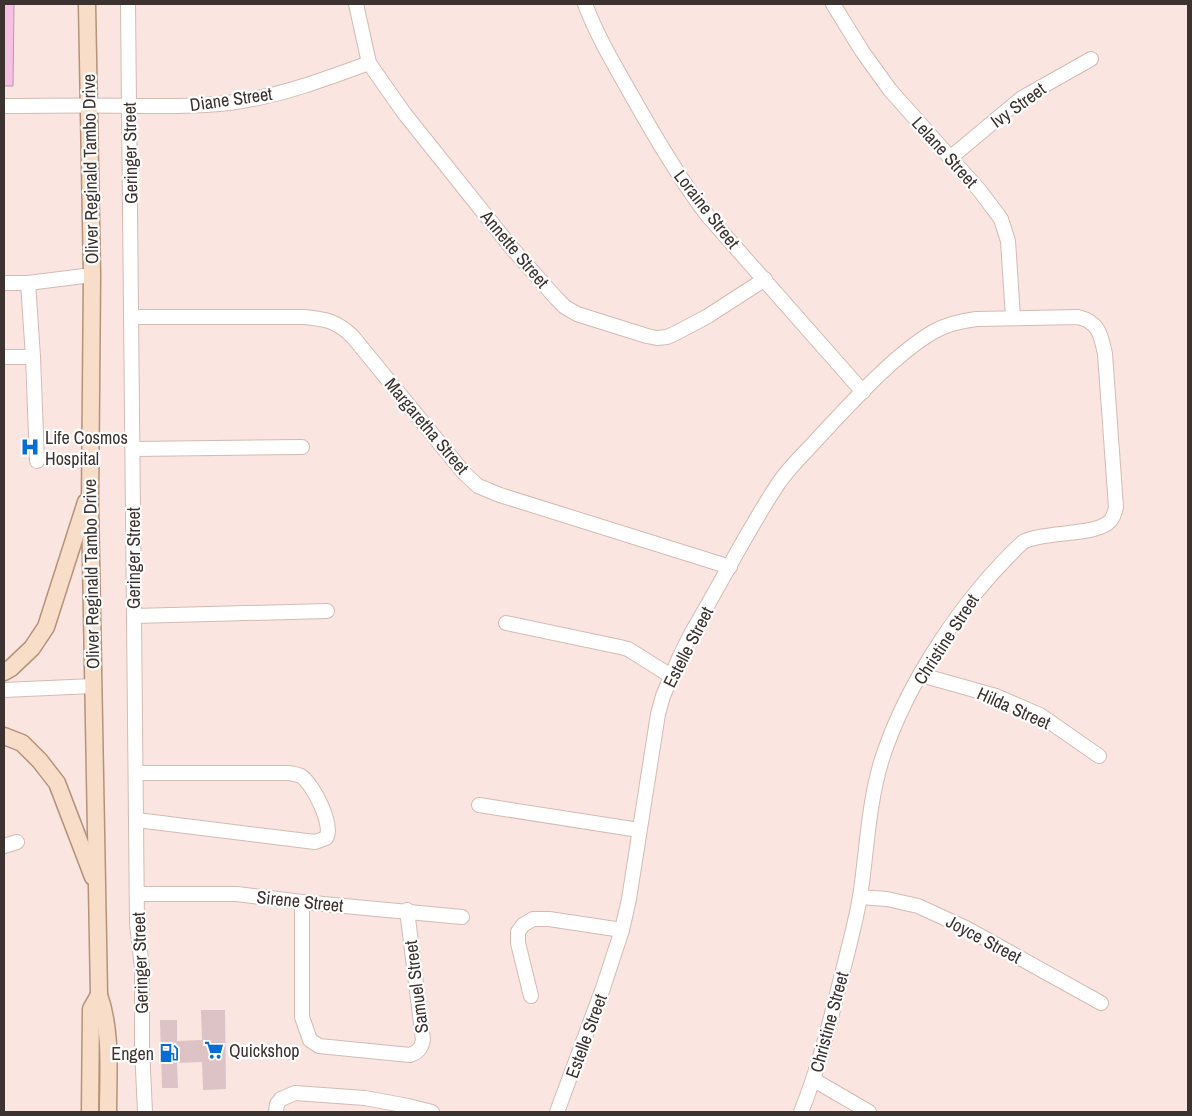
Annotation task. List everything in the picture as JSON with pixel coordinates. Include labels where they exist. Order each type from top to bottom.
[{"type":"main road","name":"Oliver Reginald Tambo Drive","points":[[87,4],[92,276],[90,488],[93,686],[99,995],[104,1009],[108,1045],[108,1112]]},
{"type":"main road","points":[[4,672],[11,668],[32,648],[46,627],[90,488]]},
{"type":"main road","points":[[4,736],[22,743],[57,782],[97,889]]},
{"type":"main road","name":"Oliver Reginald Tambo Drive","points":[[90,1112],[91,1010],[99,995]]},
{"type":"street","name":"Geringer Street","points":[[128,4],[137,924],[142,968],[142,1048],[145,1112]]},
{"type":"street","name":"Annette Street","points":[[356,4],[369,63],[404,113],[511,246],[565,307],[577,314],[647,336],[666,337],[708,316],[765,279]]},
{"type":"street","name":"Loraine Street","points":[[585,4],[597,33],[610,57],[676,171],[707,215],[863,392]]},
{"type":"street","name":"Lelane Street","points":[[833,4],[880,77],[980,191],[1001,219],[1008,241],[1013,317]]},
{"type":"street","name":"Ivy Street","points":[[950,158],[1022,98],[1091,60]]},
{"type":"street","name":"Diane Street","points":[[4,106],[180,106],[243,101],[329,78],[369,63]]},
{"type":"street","points":[[4,283],[92,276]]},
{"type":"street","points":[[28,282],[37,461]]},
{"type":"street","name":"Margaretha Street","points":[[131,317],[304,317],[323,318],[340,325],[353,337],[464,473],[478,486],[494,493],[730,567]]},
{"type":"street","name":"Estelle Street","points":[[557,1112],[603,988],[622,930],[630,899],[658,714],[671,676],[692,632],[780,482],[799,459],[863,392],[918,342],[947,325],[961,320],[1013,317]]},
{"type":"street","name":"Christine Street","points":[[801,1112],[814,1080],[860,897],[873,796],[882,759],[897,722],[921,675],[949,628],[964,608],[1023,542],[1035,536],[1100,528],[1110,522],[1115,513],[1105,354],[1100,334],[1092,322],[1078,317],[1013,317]]},
{"type":"street","points":[[4,356],[32,357]]},
{"type":"street","points":[[132,449],[302,447]]},
{"type":"street","points":[[134,616],[327,611]]},
{"type":"street","points":[[506,623],[620,646],[671,676]]},
{"type":"street","name":"Hilda Street","points":[[921,675],[996,696],[1040,716],[1099,756]]},
{"type":"street","points":[[4,690],[93,686]]},
{"type":"street","points":[[136,773],[289,773],[297,775],[311,788],[326,817],[329,830],[326,838],[315,842],[137,820]]},
{"type":"street","points":[[479,805],[639,830]]},
{"type":"street","name":"Sirene Street","points":[[137,894],[237,894],[462,917]]},
{"type":"street","name":"Joyce Street","points":[[860,897],[903,902],[943,916],[1101,1002]]},
{"type":"street","name":"Samuel Street","points":[[302,902],[302,1017],[310,1040],[319,1046],[410,1055],[416,1053],[421,1048],[423,1040],[407,910]]},
{"type":"street","points":[[531,996],[518,943],[518,932],[523,925],[533,919],[550,919],[622,930]]},
{"type":"street","points":[[814,1080],[869,1112]]},
{"type":"street","points":[[276,1112],[277,1104],[281,1099],[295,1092],[365,1098],[432,1112]]},
{"type":"shaded area","points":[[4,4],[14,4],[13,86],[4,86]]},
{"type":"building","points":[[201,1010],[225,1010],[226,1089],[203,1090],[202,1062],[177,1063],[178,1088],[162,1088],[160,1020],[177,1020],[177,1041],[202,1040]]},
{"type":"place","name":"Life Cosmos Hospital","points":[[30,447]]},
{"type":"place","name":"Quickshop","points":[[214,1050]]},
{"type":"place","name":"Engen","points":[[169,1053]]}]
